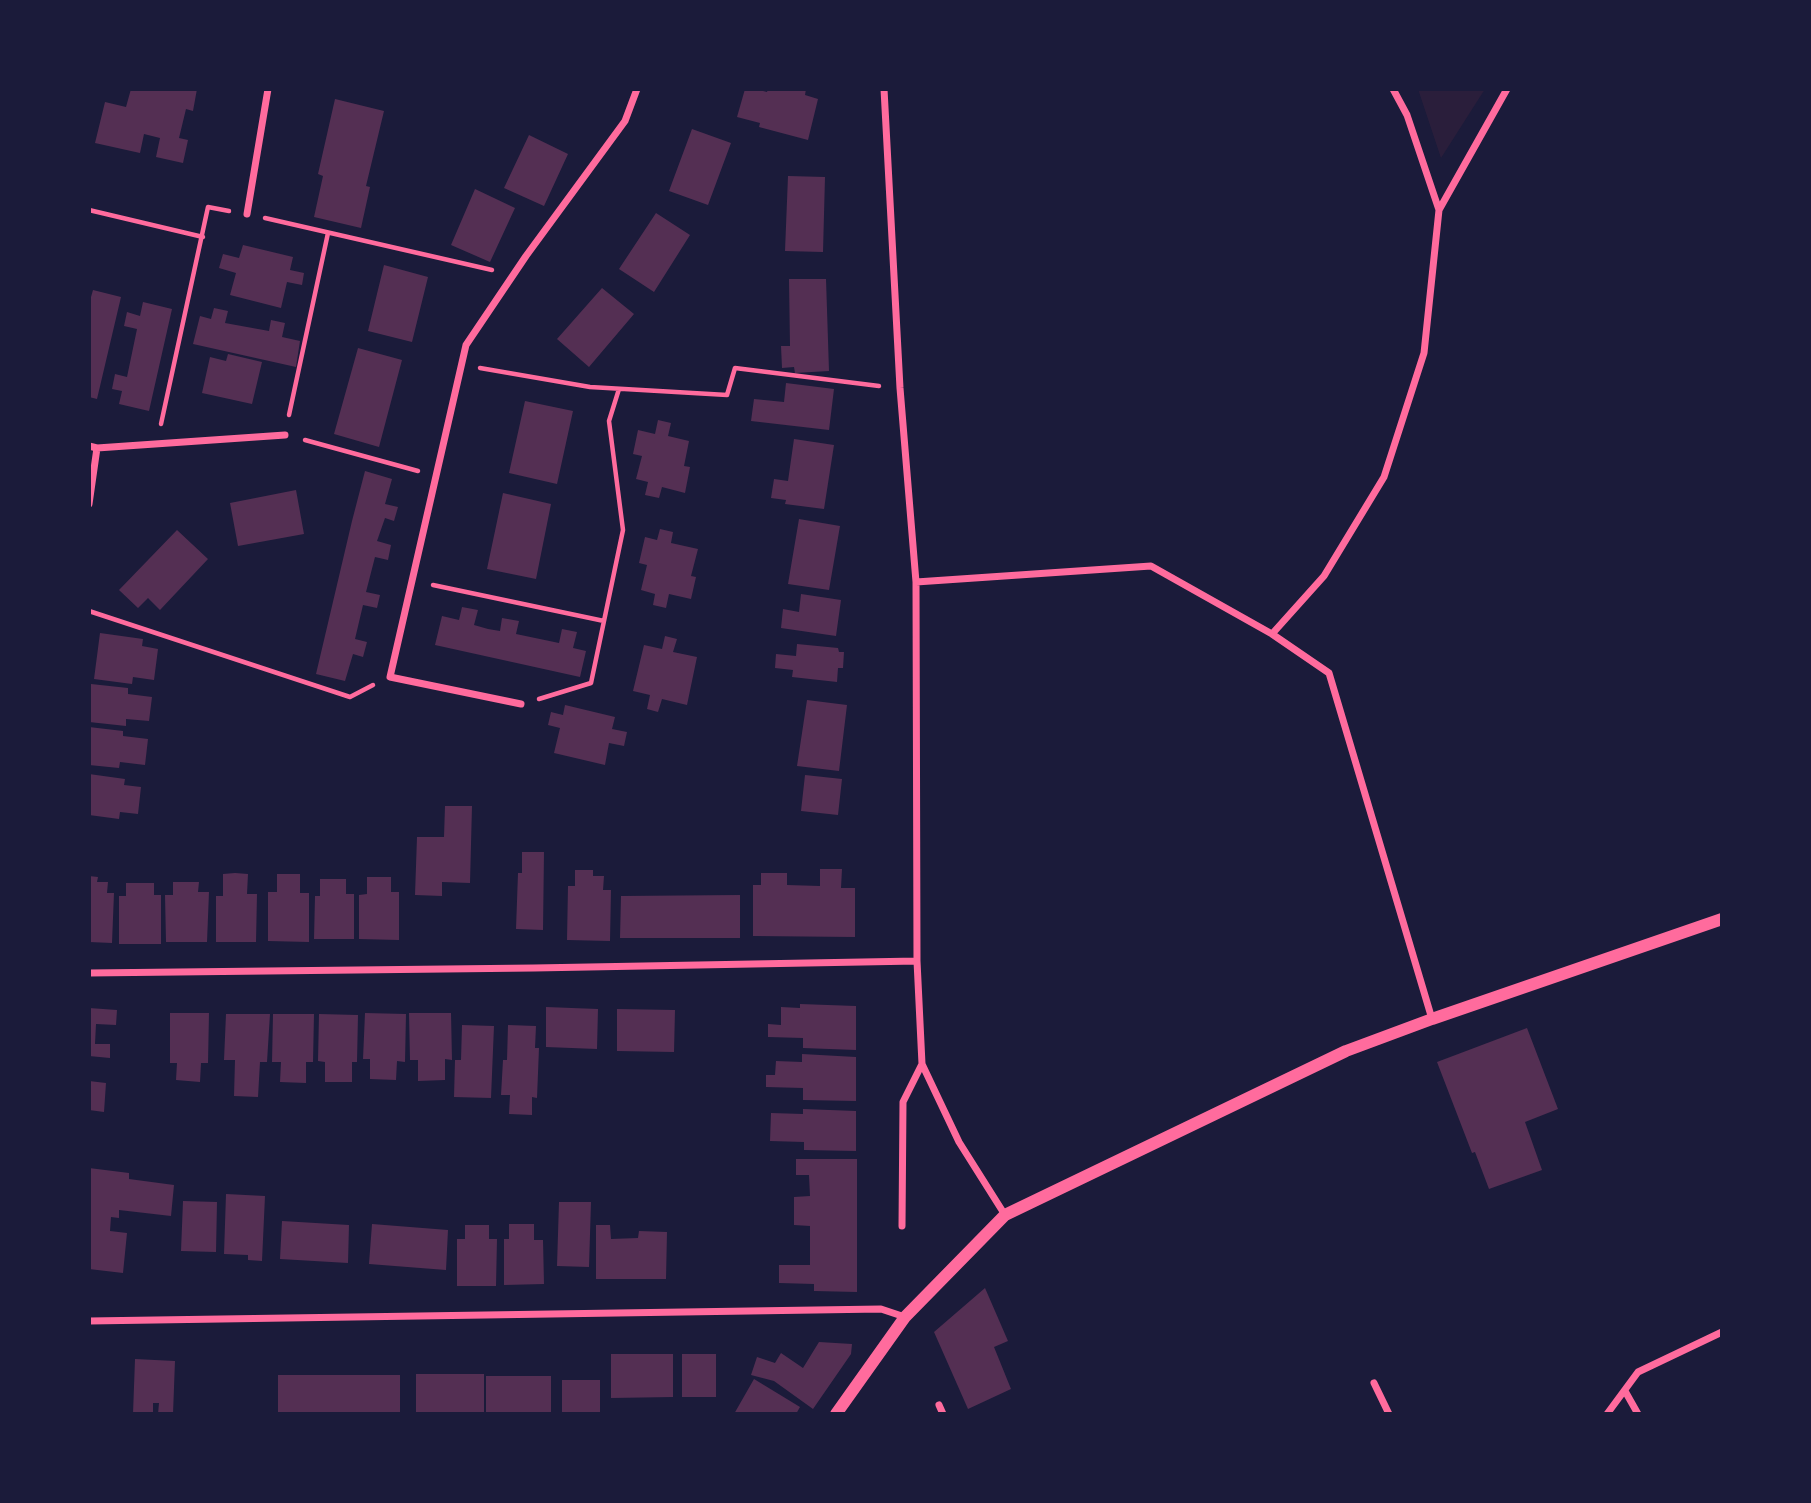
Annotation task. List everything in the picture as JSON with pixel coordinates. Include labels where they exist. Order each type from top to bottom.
[{"type":"street","points":[[247,214],[268,89]]},
{"type":"street","points":[[521,705],[390,677],[466,345],[513,275],[625,121],[637,89]]},
{"type":"street","points":[[884,89],[901,388],[916,582],[917,961],[922,1064],[959,1142],[1005,1215]]},
{"type":"street","points":[[1393,89],[1407,115],[1439,211]]},
{"type":"street","points":[[1272,634],[1324,576],[1384,477],[1424,353],[1439,211],[1507,89]]},
{"type":"street","points":[[89,503],[93,447],[285,435]]},
{"type":"street","points":[[916,582],[1151,566],[1272,634],[1329,673],[1432,1019]]},
{"type":"street","points":[[836,1414],[905,1317],[1005,1215],[1346,1051],[1722,919]]},
{"type":"street","points":[[89,973],[917,961]]},
{"type":"street","points":[[902,1226],[903,1102],[922,1064]]},
{"type":"street","points":[[89,1321],[881,1309],[905,1317]]},
{"type":"street","points":[[1607,1414],[1638,1372],[1722,1332]]},
{"type":"street","points":[[1374,1383],[1389,1414]]},
{"type":"street","points":[[1625,1391],[1638,1414]]},
{"type":"street","points":[[939,1405],[943,1414]]},
{"type":"path","points":[[157,444],[208,207],[513,275]]},
{"type":"path","points":[[89,210],[202,237]]},
{"type":"path","points":[[328,233],[285,435],[436,477]]},
{"type":"path","points":[[461,364],[590,387],[727,396],[735,368],[901,388]]},
{"type":"path","points":[[521,705],[591,683],[624,530],[609,421],[619,389]]},
{"type":"path","points":[[412,580],[604,621]]},
{"type":"path","points":[[89,611],[350,696],[390,677]]},
{"type":"shaded area","points":[[1418,89],[1485,89],[1441,158]]},
{"type":"building","points":[[131,89],[197,89],[193,111],[186,109],[179,138],[188,140],[183,163],[156,157],[160,138],[144,134],[140,153],[95,143],[105,102],[126,107]]},
{"type":"building","points":[[745,89],[767,92],[768,89],[806,89],[805,95],[818,99],[808,140],[759,127],[760,123],[737,117]]},
{"type":"building","points":[[335,99],[384,111],[366,186],[370,187],[361,228],[314,217],[323,176],[318,174]]},
{"type":"building","points":[[692,129],[731,143],[708,205],[669,191]]},
{"type":"building","points":[[529,135],[568,154],[544,206],[504,188]]},
{"type":"building","points":[[788,176],[825,177],[823,252],[785,251]]},
{"type":"building","points":[[475,189],[515,208],[490,262],[451,245]]},
{"type":"building","points":[[656,213],[690,235],[654,292],[619,269]]},
{"type":"building","points":[[243,245],[293,257],[290,270],[304,273],[302,285],[287,282],[281,308],[230,295],[236,273],[219,268],[223,254],[239,258]]},
{"type":"building","points":[[384,265],[428,277],[412,342],[368,331]]},
{"type":"building","points":[[789,279],[826,279],[829,371],[795,373],[794,367],[782,368],[781,346],[790,346]]},
{"type":"building","points":[[602,288],[634,314],[589,367],[557,339]]},
{"type":"building","points":[[93,290],[121,297],[97,399],[89,397],[89,304]]},
{"type":"building","points":[[143,302],[172,309],[149,411],[119,404],[122,391],[112,389],[115,374],[127,377],[137,329],[124,326],[127,312],[140,316]]},
{"type":"building","points":[[214,308],[228,311],[225,323],[269,331],[271,320],[285,323],[282,337],[300,341],[296,367],[193,344],[200,316],[211,319]]},
{"type":"building","points":[[358,348],[402,360],[379,447],[334,434]]},
{"type":"building","points":[[228,354],[262,362],[252,404],[202,393],[210,357],[226,361]]},
{"type":"building","points":[[786,383],[834,389],[829,430],[751,421],[754,399],[784,402]]},
{"type":"building","points":[[525,401],[573,411],[557,484],[509,473]]},
{"type":"building","points":[[658,420],[671,423],[668,436],[689,441],[684,466],[690,467],[685,493],[662,487],[659,498],[645,495],[648,482],[636,479],[642,456],[633,454],[638,430],[655,434]]},
{"type":"building","points":[[794,439],[834,445],[824,509],[785,504],[786,500],[771,498],[774,479],[788,481]]},
{"type":"building","points":[[365,471],[392,479],[385,504],[398,507],[394,521],[385,518],[377,541],[391,545],[388,560],[375,557],[366,592],[380,595],[377,608],[363,605],[355,639],[367,642],[363,657],[353,654],[345,681],[316,674]]},
{"type":"building","points":[[296,490],[304,534],[238,546],[230,503]]},
{"type":"building","points":[[503,493],[551,504],[536,579],[487,569]]},
{"type":"building","points":[[799,519],[840,526],[829,590],[788,584]]},
{"type":"building","points":[[660,529],[673,532],[671,543],[698,549],[691,576],[696,577],[691,599],[669,594],[666,608],[653,605],[655,594],[641,590],[647,565],[639,563],[645,537],[657,540]]},
{"type":"building","points":[[177,530],[208,559],[160,610],[148,598],[138,608],[119,590]]},
{"type":"building","points":[[801,594],[841,600],[836,636],[781,628],[783,609],[799,612]]},
{"type":"building","points":[[462,607],[478,610],[474,625],[488,629],[500,631],[502,618],[519,621],[516,634],[559,643],[562,629],[577,632],[573,648],[586,651],[580,677],[435,645],[442,616],[459,620]]},
{"type":"building","points":[[100,633],[143,639],[142,646],[158,649],[154,680],[133,677],[132,684],[94,679]]},
{"type":"building","points":[[665,636],[677,639],[673,652],[697,657],[687,705],[662,699],[658,712],[647,709],[650,695],[633,691],[644,645],[662,649]]},
{"type":"building","points":[[797,644],[838,648],[839,652],[844,652],[843,668],[838,668],[837,682],[792,677],[793,670],[775,668],[776,654],[796,656]]},
{"type":"building","points":[[91,684],[128,688],[128,694],[152,697],[149,721],[126,719],[126,726],[89,722]]},
{"type":"building","points":[[807,700],[847,705],[839,771],[797,766]]},
{"type":"building","points":[[565,705],[615,717],[612,729],[627,732],[624,746],[609,743],[605,765],[554,753],[560,728],[548,725],[551,712],[563,715]]},
{"type":"building","points":[[89,727],[123,731],[123,736],[148,739],[145,765],[120,762],[119,768],[89,765]]},
{"type":"building","points":[[89,774],[125,779],[124,785],[141,787],[138,814],[120,812],[119,819],[89,815]]},
{"type":"building","points":[[805,775],[842,779],[838,815],[801,811]]},
{"type":"building","points":[[445,806],[472,806],[470,883],[442,882],[442,896],[415,895],[417,837],[444,837]]},
{"type":"building","points":[[522,852],[544,852],[543,930],[516,929],[518,873],[522,873]]},
{"type":"building","points":[[820,869],[842,869],[841,888],[855,888],[855,937],[753,936],[753,885],[761,885],[761,873],[787,873],[787,885],[820,886]]},
{"type":"building","points":[[575,870],[593,870],[593,876],[604,876],[603,890],[611,890],[610,941],[567,940],[568,886],[575,886]]},
{"type":"building","points":[[223,874],[248,874],[247,894],[257,894],[256,942],[216,942],[216,896],[223,896]]},
{"type":"building","points":[[277,874],[300,874],[300,893],[309,893],[309,942],[268,941],[268,892],[277,892]]},
{"type":"building","points":[[89,876],[98,877],[97,882],[108,882],[107,893],[114,893],[112,943],[89,942]]},
{"type":"building","points":[[367,877],[391,877],[391,892],[399,892],[399,940],[359,939],[359,895],[367,894]]},
{"type":"building","points":[[320,879],[346,879],[346,894],[354,894],[354,939],[314,939],[315,896],[320,896]]},
{"type":"building","points":[[173,882],[199,882],[198,892],[209,892],[207,942],[166,942],[165,895],[173,895]]},
{"type":"building","points":[[126,883],[154,883],[154,895],[161,895],[161,944],[119,944],[119,896],[126,896]]},
{"type":"building","points":[[740,895],[740,938],[620,938],[621,896]]},
{"type":"building","points":[[800,1004],[856,1006],[856,1050],[803,1048],[803,1038],[768,1037],[768,1024],[781,1025],[781,1007],[800,1008]]},
{"type":"building","points":[[546,1007],[598,1009],[597,1049],[546,1047]]},
{"type":"building","points":[[89,1008],[117,1010],[116,1025],[96,1024],[95,1044],[110,1044],[110,1058],[89,1056]]},
{"type":"building","points":[[617,1009],[675,1010],[674,1052],[617,1051]]},
{"type":"building","points":[[170,1013],[209,1013],[208,1063],[201,1063],[200,1082],[176,1080],[177,1063],[170,1063]]},
{"type":"building","points":[[365,1013],[406,1014],[405,1062],[397,1061],[396,1080],[370,1079],[370,1059],[363,1059]]},
{"type":"building","points":[[409,1013],[451,1013],[452,1060],[445,1059],[445,1080],[418,1081],[418,1060],[410,1060]]},
{"type":"building","points":[[226,1014],[270,1014],[267,1062],[260,1062],[258,1097],[234,1096],[235,1060],[224,1060]]},
{"type":"building","points":[[273,1014],[314,1014],[313,1062],[306,1062],[306,1083],[280,1082],[281,1062],[272,1062]]},
{"type":"building","points":[[319,1014],[358,1015],[357,1062],[352,1062],[352,1082],[325,1082],[325,1062],[318,1061]]},
{"type":"building","points":[[462,1025],[494,1026],[491,1098],[454,1097],[455,1060],[461,1060]]},
{"type":"building","points":[[508,1025],[536,1026],[535,1048],[539,1048],[537,1098],[532,1097],[532,1115],[509,1114],[510,1095],[501,1095],[503,1060],[507,1060]]},
{"type":"building","points":[[1527,1028],[1558,1109],[1525,1122],[1542,1170],[1489,1189],[1437,1062]]},
{"type":"building","points":[[802,1054],[856,1057],[856,1101],[803,1100],[803,1088],[766,1087],[766,1075],[775,1075],[776,1061],[802,1062]]},
{"type":"building","points":[[89,1081],[106,1083],[104,1112],[89,1110]]},
{"type":"building","points":[[803,1109],[856,1111],[856,1151],[804,1150],[804,1142],[770,1141],[771,1113],[803,1114]]},
{"type":"building","points":[[796,1159],[857,1159],[857,1292],[814,1291],[814,1284],[779,1283],[779,1265],[810,1265],[810,1226],[794,1225],[794,1197],[810,1196],[809,1175],[796,1175]]},
{"type":"building","points":[[89,1168],[129,1173],[129,1179],[174,1185],[171,1216],[119,1210],[119,1218],[111,1217],[110,1231],[127,1233],[123,1273],[89,1269]]},
{"type":"building","points":[[226,1194],[265,1196],[262,1261],[248,1260],[248,1255],[224,1254]]},
{"type":"building","points":[[183,1201],[217,1202],[216,1252],[181,1251]]},
{"type":"building","points":[[559,1202],[591,1202],[589,1267],[557,1266]]},
{"type":"building","points":[[282,1221],[349,1225],[348,1263],[280,1259]]},
{"type":"building","points":[[372,1224],[448,1230],[446,1270],[369,1264]]},
{"type":"building","points":[[509,1224],[534,1224],[534,1240],[543,1240],[544,1284],[504,1285],[504,1239],[509,1239]]},
{"type":"building","points":[[465,1225],[489,1225],[489,1239],[497,1239],[496,1286],[457,1286],[457,1239],[465,1239]]},
{"type":"building","points":[[596,1225],[610,1225],[611,1239],[638,1238],[639,1231],[667,1232],[666,1279],[596,1279]]},
{"type":"building","points":[[985,1288],[1008,1341],[994,1347],[1011,1389],[968,1409],[934,1332]]},
{"type":"building","points":[[819,1342],[852,1344],[851,1354],[813,1409],[774,1381],[751,1375],[757,1357],[775,1363],[781,1353],[803,1368]]},
{"type":"building","points":[[611,1354],[673,1354],[673,1397],[611,1398]]},
{"type":"building","points":[[682,1354],[716,1354],[716,1397],[682,1397]]},
{"type":"building","points":[[135,1359],[175,1361],[173,1414],[158,1414],[159,1403],[153,1403],[153,1414],[133,1414]]},
{"type":"building","points":[[416,1374],[484,1374],[484,1414],[416,1414]]},
{"type":"building","points":[[278,1375],[400,1375],[400,1414],[278,1414]]},
{"type":"building","points":[[486,1376],[551,1376],[551,1414],[486,1414]]},
{"type":"building","points":[[754,1379],[800,1407],[796,1414],[734,1414]]},
{"type":"building","points":[[562,1380],[600,1380],[600,1414],[562,1414]]}]
